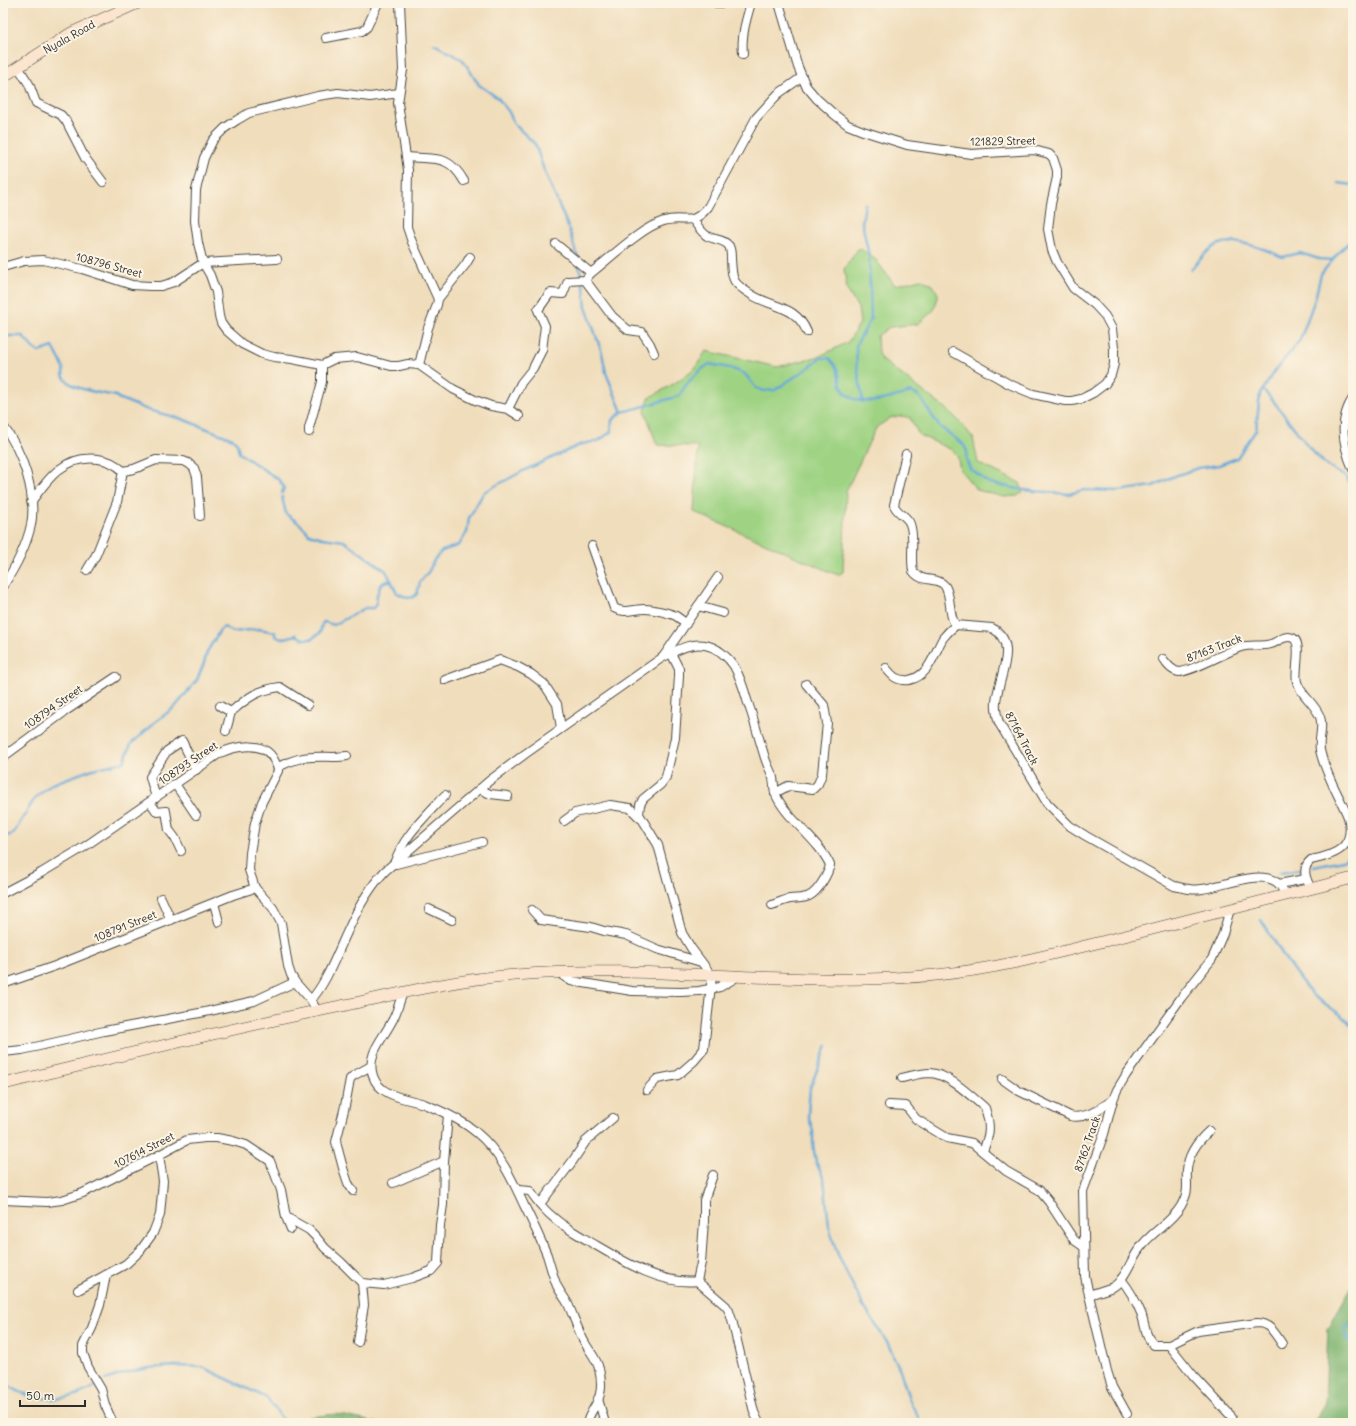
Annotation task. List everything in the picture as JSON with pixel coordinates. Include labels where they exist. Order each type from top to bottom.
[{"type":"main road","name":"Nyala Road","points":[[3,77],[71,33],[123,6],[138,3]]},
{"type":"main road","points":[[3,1084],[317,1011],[465,980],[516,974],[560,972],[656,973],[822,980],[874,980],[939,975],[986,968],[1024,960],[1353,878]]},
{"type":"street","points":[[326,38],[362,31],[374,14],[378,3]]},
{"type":"street","points":[[400,3],[403,70],[399,93],[400,120],[407,157],[407,227],[412,242],[438,299]]},
{"type":"street","points":[[716,3],[724,3]]},
{"type":"street","points":[[743,54],[742,41],[751,3]]},
{"type":"street","name":"121829 Street","points":[[779,3],[806,86],[816,99],[835,116],[848,125],[907,145],[971,154],[1034,150],[1049,154],[1053,158],[1057,170],[1057,177],[1051,204],[1048,229],[1052,250],[1057,262],[1073,288],[1095,305],[1105,316],[1112,329],[1114,339],[1114,364],[1111,375],[1105,384],[1093,393],[1072,401],[1065,401],[1033,394],[1009,384],[953,352]]},
{"type":"street","points":[[18,67],[28,84],[36,103],[61,115],[66,121],[86,158],[102,182]]},
{"type":"street","points":[[508,409],[521,383],[533,368],[542,350],[545,326],[538,310],[550,293],[563,294],[568,281],[576,280],[587,274],[654,224],[665,220],[693,220],[704,212],[756,118],[778,94],[802,77]]},
{"type":"street","points":[[399,93],[370,97],[338,92],[249,113],[225,128],[213,140],[204,158],[196,190],[195,221],[203,263],[213,284],[221,323],[226,330],[242,344],[262,354],[274,357],[322,365],[334,359],[357,357],[391,366],[408,364],[419,365],[453,389],[491,406],[508,409],[519,416]]},
{"type":"street","points":[[407,157],[422,159],[431,158],[448,162],[454,166],[464,181]]},
{"type":"street","points":[[693,220],[700,230],[708,237],[721,240],[728,245],[731,253],[733,281],[754,297],[789,311],[798,318],[807,332]]},
{"type":"street","points":[[556,244],[573,258],[587,274],[612,316],[628,330],[642,332],[654,353]]},
{"type":"street","points":[[419,365],[428,328],[438,299],[470,257]]},
{"type":"street","points":[[203,263],[277,259]]},
{"type":"street","name":"108796 Street","points":[[3,267],[24,261],[43,260],[132,285],[161,286],[174,282],[203,263]]},
{"type":"street","points":[[309,432],[322,382],[322,365]]},
{"type":"street","points":[[1353,398],[1344,417],[1343,430],[1348,457],[1353,469]]},
{"type":"street","points":[[3,426],[24,466],[28,480],[31,502],[31,524],[25,545],[17,563],[3,586]]},
{"type":"street","points":[[886,668],[892,676],[900,680],[917,677],[924,672],[943,639],[956,625],[952,619],[948,593],[944,584],[938,581],[924,579],[916,575],[913,571],[910,525],[906,518],[898,512],[894,505],[906,454]]},
{"type":"street","points":[[31,502],[42,486],[54,473],[73,461],[84,459],[105,460],[118,466],[123,471]]},
{"type":"street","points":[[123,471],[134,469],[156,460],[183,461],[188,463],[194,468],[197,477],[200,516]]},
{"type":"street","points":[[87,570],[96,555],[117,502],[123,471]]},
{"type":"street","points":[[592,546],[614,608],[618,611],[637,611],[645,609],[670,614],[676,616],[686,624]]},
{"type":"street","points":[[663,658],[718,577]]},
{"type":"street","points":[[698,606],[723,613]]},
{"type":"street","name":"87164 Track","points":[[956,625],[992,628],[997,630],[1004,638],[1006,649],[996,702],[997,715],[1000,723],[1047,803],[1070,826],[1174,886],[1186,889],[1202,889],[1247,878],[1268,879],[1279,884]]},
{"type":"street","name":"87163 Track","points":[[1163,659],[1172,669],[1181,672],[1192,669],[1242,647],[1267,645],[1287,637],[1293,638],[1297,642],[1297,683],[1316,709],[1321,719],[1319,743],[1321,755],[1348,817],[1352,830],[1351,840],[1345,848],[1336,853],[1310,861],[1306,870],[1305,879]]},
{"type":"street","points":[[312,1000],[318,993],[331,968],[362,901],[378,879],[393,864],[489,781],[561,728],[663,658],[685,646],[695,644],[706,645],[714,648],[729,659],[742,682],[773,777],[775,792],[784,808],[824,855],[830,865],[824,879],[810,896],[800,899],[790,899],[772,905]]},
{"type":"street","points":[[647,1090],[657,1079],[675,1076],[682,1072],[702,1053],[705,1042],[712,976],[682,933],[658,845],[639,814],[640,805],[643,799],[660,785],[666,777],[675,738],[679,669],[671,653]]},
{"type":"street","points":[[445,680],[500,660],[508,663],[531,674],[544,684],[557,704],[561,728]]},
{"type":"street","name":"108794 Street","points":[[3,757],[116,676]]},
{"type":"street","points":[[775,792],[788,786],[813,789],[818,784],[822,774],[826,723],[824,705],[806,684]]},
{"type":"street","points":[[226,731],[231,712],[248,698],[266,689],[280,687],[308,705]]},
{"type":"street","points":[[220,706],[231,712]]},
{"type":"street","points":[[181,851],[176,838],[169,830],[166,811],[157,812],[153,800],[150,777],[167,750],[182,741],[196,770]]},
{"type":"street","name":"108793 Street","points":[[3,893],[41,873],[84,847],[220,753],[234,748],[257,747],[270,753],[278,767]]},
{"type":"street","points":[[317,1011],[312,1000],[295,982],[290,974],[280,920],[267,900],[255,888],[249,862],[255,823],[262,802],[275,777],[278,767],[289,762],[311,757],[338,758],[347,756]]},
{"type":"street","points":[[175,784],[196,815]]},
{"type":"street","points":[[480,789],[490,794],[508,796]]},
{"type":"street","points":[[393,864],[397,854],[409,835],[445,795]]},
{"type":"street","points":[[564,821],[575,813],[610,805],[630,808],[643,822]]},
{"type":"street","points":[[393,864],[482,842]]},
{"type":"street","points":[[1286,895],[1279,884],[1305,879],[1311,889]]},
{"type":"street","name":"108791 Street","points":[[3,984],[55,966],[255,888]]},
{"type":"street","points":[[161,898],[171,920]]},
{"type":"street","points":[[214,903],[219,922]]},
{"type":"street","points":[[428,909],[452,920]]},
{"type":"street","name":"87162 Track","points":[[1127,1414],[1112,1387],[1107,1371],[1085,1276],[1083,1191],[1104,1134],[1113,1100],[1126,1076],[1181,998],[1212,959],[1223,934],[1230,909]]},
{"type":"street","points":[[532,910],[541,920],[591,927],[626,935],[657,949],[701,962]]},
{"type":"street","points":[[560,972],[571,981],[624,991],[681,992],[711,989],[720,987],[737,977]]},
{"type":"street","points":[[3,1052],[22,1050],[104,1031],[254,1001],[295,982]]},
{"type":"street","points":[[403,993],[393,1020],[376,1047],[371,1066],[376,1081],[380,1087],[391,1094],[404,1100],[423,1104],[468,1126],[487,1143],[498,1156],[518,1190],[541,1240],[558,1286],[567,1302],[584,1342],[596,1360],[600,1370],[601,1391],[589,1413],[587,1423]]},
{"type":"street","points":[[353,1191],[348,1183],[336,1142],[350,1079],[352,1076],[371,1066]]},
{"type":"street","points":[[902,1078],[917,1074],[931,1073],[948,1078],[986,1108],[990,1128],[989,1138],[983,1151]]},
{"type":"street","points":[[1002,1079],[1019,1091],[1075,1117],[1081,1117],[1094,1112],[1113,1100]]},
{"type":"street","points":[[889,1105],[906,1106],[916,1119],[947,1138],[968,1141],[983,1151],[1006,1171],[1039,1190],[1049,1202],[1074,1240],[1084,1247]]},
{"type":"street","points":[[362,1283],[384,1285],[412,1278],[431,1271],[436,1267],[439,1257],[448,1115]]},
{"type":"street","points":[[540,1204],[586,1141],[613,1118]]},
{"type":"street","points":[[1089,1295],[1113,1287],[1121,1279],[1142,1244],[1163,1226],[1180,1207],[1188,1191],[1187,1170],[1189,1161],[1199,1141],[1210,1131]]},
{"type":"street","name":"107614 Street","points":[[3,1200],[47,1202],[62,1200],[83,1193],[187,1140],[217,1138],[246,1145],[270,1161],[281,1190],[286,1217],[291,1229]]},
{"type":"street","points":[[78,1290],[126,1264],[140,1251],[153,1233],[160,1216],[163,1181],[159,1155]]},
{"type":"street","points":[[393,1183],[444,1162]]},
{"type":"street","points":[[697,1281],[701,1263],[704,1200],[713,1175]]},
{"type":"street","points":[[518,1190],[530,1191],[554,1219],[607,1252],[640,1270],[686,1282],[697,1281],[726,1306],[729,1311],[754,1412],[759,1423]]},
{"type":"street","points":[[286,1217],[304,1226],[316,1236],[325,1248],[362,1283],[364,1305],[358,1342]]},
{"type":"street","points":[[106,1275],[100,1305],[92,1328],[83,1346],[83,1353],[88,1367],[101,1389],[105,1405],[113,1423]]},
{"type":"street","points":[[1121,1279],[1138,1308],[1146,1332],[1154,1345],[1169,1345],[1198,1331],[1257,1322],[1269,1326],[1282,1344]]},
{"type":"street","points":[[1169,1345],[1193,1375],[1232,1417]]},
{"type":"street","points":[[598,1399],[605,1423]]},
{"type":"green space","points":[[858,249],[861,249],[876,260],[894,284],[896,285],[921,279],[933,285],[938,294],[934,310],[918,324],[890,327],[877,336],[878,353],[881,359],[950,412],[962,424],[973,438],[978,463],[1020,483],[1023,492],[1017,496],[1004,497],[977,490],[960,470],[957,455],[950,449],[919,435],[910,418],[901,416],[890,418],[876,428],[846,491],[843,572],[840,574],[835,574],[694,512],[698,446],[657,445],[645,411],[649,398],[675,383],[695,368],[706,351],[777,367],[820,356],[848,342],[860,323],[858,308],[847,290],[844,269]]},
{"type":"green space","points":[[1353,1284],[1353,1423],[1314,1423],[1325,1402],[1328,1328]]},
{"type":"green space","points":[[336,1414],[378,1423],[306,1423],[309,1417]]},
{"type":"waterway","points":[[434,44],[463,60],[479,85],[498,98],[509,112],[514,124],[535,144],[544,170],[569,229],[578,259]]},
{"type":"waterway","points":[[1338,183],[1353,185]]},
{"type":"waterway","points":[[863,402],[857,366],[856,345],[871,319],[869,256],[862,222],[865,204]]},
{"type":"waterway","points":[[282,497],[286,514],[300,524],[309,534],[344,541],[386,571],[397,593],[408,598],[413,597],[417,594],[420,582],[429,571],[434,560],[442,551],[459,545],[467,532],[469,518],[484,492],[523,471],[582,444],[598,441],[611,432],[612,420],[622,412],[679,396],[692,378],[709,364],[730,368],[745,374],[756,388],[764,391],[775,390],[811,366],[820,358],[829,358],[837,369],[842,388],[848,395],[856,400],[884,400],[911,392],[919,396],[939,426],[963,444],[967,451],[966,458],[970,469],[989,483],[1024,490],[1068,494],[1084,490],[1118,491],[1153,486],[1172,477],[1198,468],[1219,465],[1237,458],[1256,430],[1260,394],[1278,367],[1300,340],[1315,299],[1321,274],[1353,238]]},
{"type":"waterway","points":[[1191,270],[1210,249],[1217,245],[1232,242],[1250,245],[1282,257],[1300,253],[1319,259],[1333,260]]},
{"type":"waterway","points":[[579,266],[586,307],[602,353],[606,373],[622,412]]},
{"type":"waterway","points":[[3,336],[23,336],[32,347],[39,352],[53,347],[62,365],[64,377],[73,385],[87,390],[116,396],[148,410],[182,419],[233,439],[237,443],[239,453],[278,479],[284,487],[282,493]]},
{"type":"waterway","points":[[1263,390],[1312,451],[1327,466],[1346,477],[1353,488]]},
{"type":"waterway","points":[[3,837],[13,834],[35,798],[52,784],[93,769],[124,762],[131,744],[155,722],[175,707],[197,680],[207,652],[220,630],[224,627],[233,632],[259,629],[275,632],[275,636],[281,639],[296,635],[303,639],[311,639],[320,633],[324,622],[334,625],[365,608],[374,608],[380,585],[386,581],[392,582]]},
{"type":"waterway","points":[[1313,866],[1343,860],[1353,852]]},
{"type":"waterway","points":[[1280,872],[1301,869]]},
{"type":"waterway","points":[[1261,920],[1288,963],[1311,994],[1344,1017],[1353,1027]]},
{"type":"waterway","points":[[827,1045],[810,1088],[808,1115],[813,1131],[813,1145],[816,1162],[824,1179],[829,1226],[836,1250],[848,1276],[863,1305],[888,1344],[900,1370],[909,1399],[921,1423]]},
{"type":"waterway","points":[[1353,1323],[1345,1328],[1347,1337],[1353,1346]]},
{"type":"waterway","points":[[105,1380],[148,1368],[176,1366],[202,1367],[267,1398],[285,1423]]},
{"type":"waterway","points":[[3,1381],[20,1392],[39,1398],[49,1399],[69,1397],[96,1386]]}]
